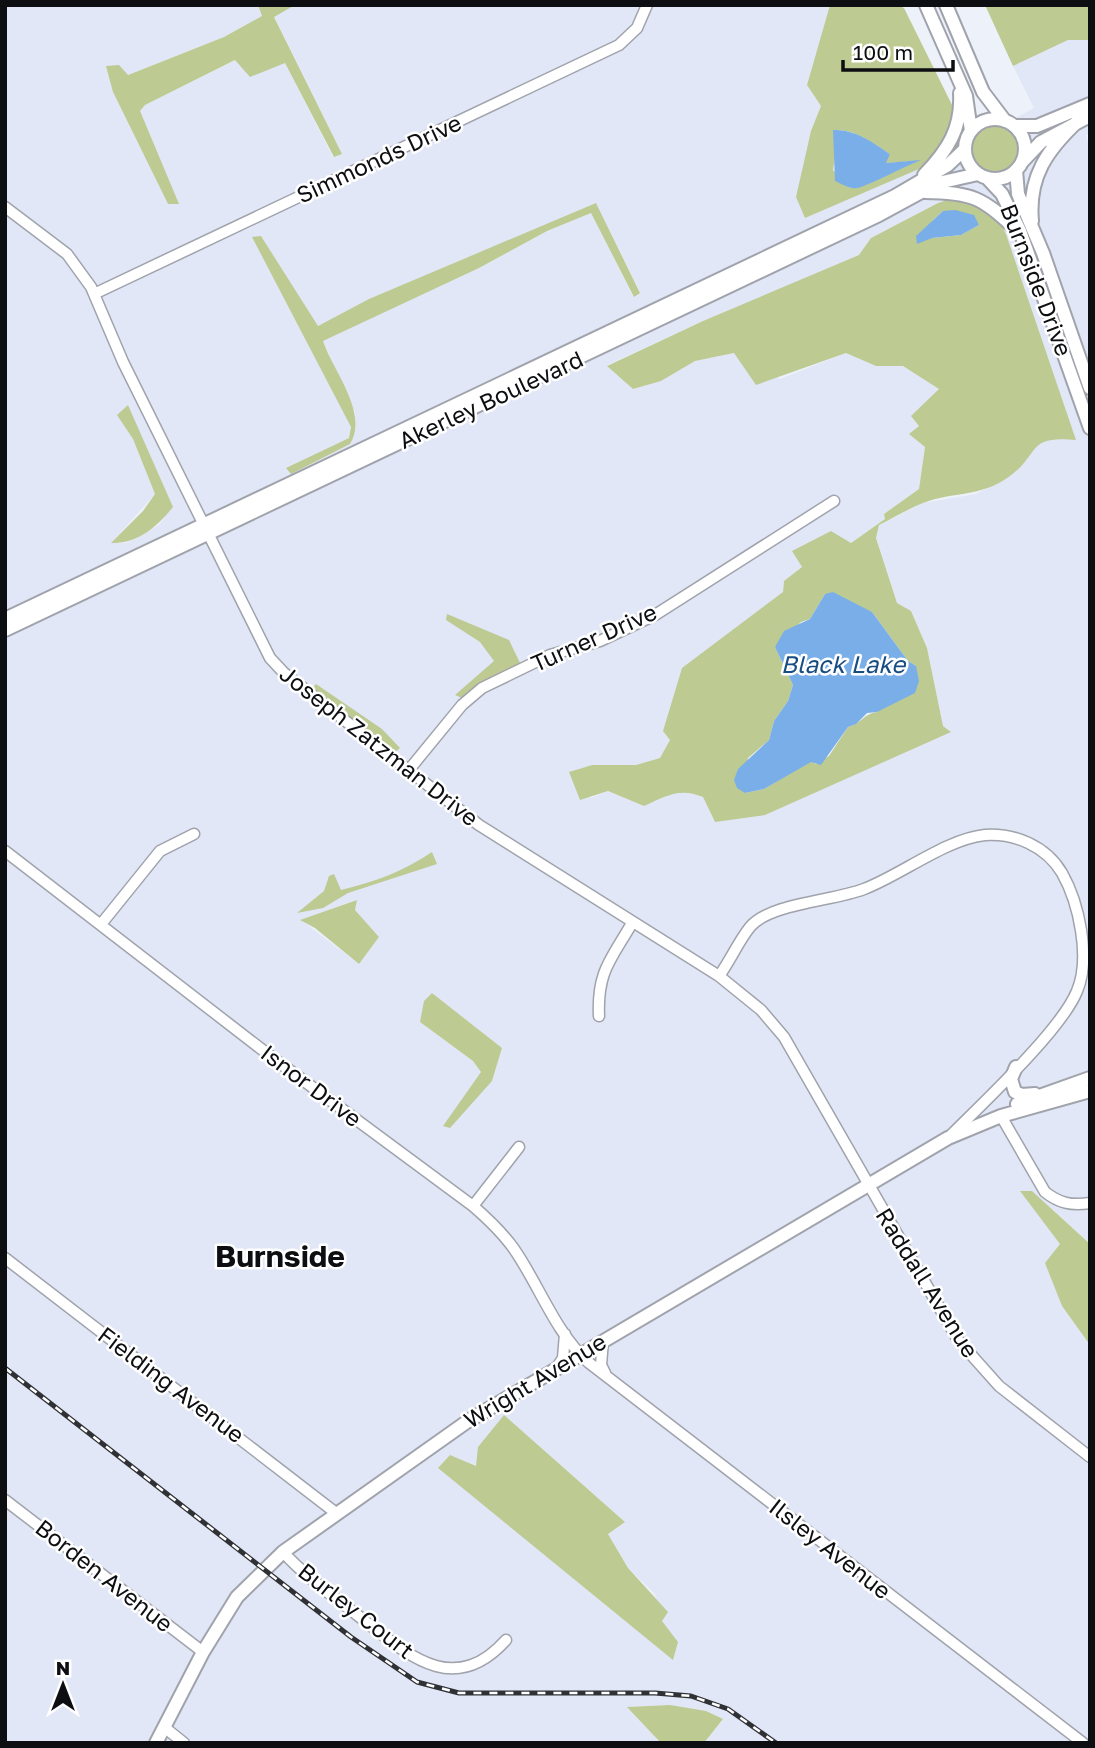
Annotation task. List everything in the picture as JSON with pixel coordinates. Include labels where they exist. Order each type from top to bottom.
[{"type":"main road","points":[[926,5],[959,79],[970,111],[971,131],[965,149],[970,166],[982,176],[998,179],[1019,166],[1041,142],[1084,118]]},
{"type":"main road","points":[[946,5],[983,92],[1024,142],[1019,166]]},
{"type":"main road","points":[[918,188],[954,135],[961,107],[959,79]]},
{"type":"main road","points":[[971,131],[987,120],[1037,127],[1090,104]]},
{"type":"main road","points":[[1028,234],[1037,173],[1057,141],[1084,118]]},
{"type":"main road","name":"Akerley Boulevard","points":[[918,188],[965,149]]},
{"type":"main road","name":"Burnside Drive","points":[[1019,166],[1018,194],[1028,234],[1090,428]]},
{"type":"main road","name":"Akerley Boulevard","points":[[5,630],[328,467],[918,188],[953,178],[982,176]]},
{"type":"main road","name":"Burnside Drive","points":[[982,176],[1003,194],[1028,234],[1090,388]]},
{"type":"main road","points":[[918,188],[972,195],[1028,234]]},
{"type":"main road","name":"Akerley Boulevard","points":[[5,619],[204,528]]},
{"type":"main road","points":[[1016,1067],[1011,1079],[1015,1092],[1022,1095],[1042,1093]]},
{"type":"main road","name":"Wright Avenue","points":[[1001,1116],[1007,1108],[1042,1093],[1090,1078]]},
{"type":"main road","name":"Wright Avenue","points":[[156,1743],[203,1652],[237,1597],[283,1552],[468,1420],[948,1138],[1001,1116],[1090,1091]]},
{"type":"street","name":"Simmonds Drive","points":[[94,294],[619,45],[637,28],[647,5]]},
{"type":"street","name":"Joseph Zatzman Drive","points":[[5,207],[72,260],[94,294],[204,528],[270,658],[284,673],[479,825],[719,976],[761,1010],[784,1037],[867,1185]]},
{"type":"street","name":"Turner Drive","points":[[408,771],[462,705],[482,688],[550,655],[600,641],[655,615],[834,501]]},
{"type":"street","points":[[102,923],[160,851],[194,834]]},
{"type":"street","points":[[719,976],[750,926],[759,918],[866,889],[965,840],[984,835],[1011,836],[1045,852],[1065,879],[1075,908],[1083,968],[1072,1001],[1016,1067],[948,1138]]},
{"type":"street","name":"Isnor Drive","points":[[5,851],[102,923],[269,1055],[473,1206],[499,1229],[514,1249],[579,1354]]},
{"type":"street","points":[[599,1016],[598,989],[601,976],[632,923]]},
{"type":"street","points":[[1001,1116],[1045,1192],[1056,1201],[1074,1206],[1090,1203]]},
{"type":"street","points":[[473,1206],[519,1147]]},
{"type":"street","name":"Raddall Avenue","points":[[867,1185],[958,1340],[972,1359],[999,1386],[1090,1457]]},
{"type":"street","name":"Fielding Avenue","points":[[5,1258],[335,1513]]},
{"type":"street","points":[[557,1367],[563,1358],[565,1334]]},
{"type":"street","points":[[603,1341],[601,1365],[606,1377]]},
{"type":"street","name":"Ilsley Avenue","points":[[579,1354],[1083,1743]]},
{"type":"street","name":"Borden Avenue","points":[[5,1500],[203,1652]]},
{"type":"street","name":"Burley Court","points":[[283,1552],[306,1576],[388,1640],[431,1665],[456,1669],[480,1664],[506,1640]]},
{"type":"street","points":[[164,1727],[184,1743]]},
{"type":"shaded area","points":[[5,5],[258,5],[262,16],[224,37],[127,75],[113,92],[168,204],[178,204],[139,112],[145,105],[236,60],[285,63],[333,157],[342,154],[274,16],[295,5],[830,5],[807,85],[821,106],[808,149],[963,150],[1034,108],[1013,66],[1068,40],[1090,40],[1090,133],[1086,135],[1090,151],[1090,1244],[1032,1191],[1060,1244],[1062,1306],[1090,1345],[1090,1743],[704,1743],[723,1720],[670,1705],[628,1707],[661,1743],[5,1743]],"holes":[[[989,202],[1006,234],[1076,440],[1051,438],[1035,446],[1011,475],[976,494],[923,503],[879,525],[876,537],[897,603],[911,611],[927,648],[943,726],[950,731],[715,822],[703,797],[688,791],[672,793],[644,806],[608,791],[591,798],[570,772],[592,765],[636,765],[660,758],[731,634],[783,592],[784,581],[802,567],[793,550],[851,543],[885,519],[884,514],[919,489],[925,447],[910,433],[919,426],[939,388],[903,366],[876,366],[846,353],[780,379],[734,353],[695,361],[661,381],[633,389],[607,365],[703,321],[859,256],[871,238],[938,203]],[[596,203],[640,292],[633,296],[591,213],[547,231],[479,268],[323,341],[355,413],[350,444],[287,468],[349,438],[351,427],[261,236],[317,326]],[[128,405],[172,507],[159,525],[126,543],[111,543],[155,494],[133,439],[118,415]],[[356,900],[355,910],[379,937],[359,964],[301,920]],[[432,993],[502,1048],[492,1081],[444,1126],[482,1072],[473,1061],[420,1022]],[[504,1415],[625,1522],[608,1534],[628,1568],[655,1594],[662,1621],[450,1455],[476,1466]]]},
{"type":"green space","points":[[258,5],[295,5],[274,17],[342,154],[334,157],[285,63],[250,77],[235,60],[145,105],[140,111],[179,204],[168,204],[113,92],[106,66],[119,65],[128,75],[224,37],[262,16]]},
{"type":"green space","points":[[830,5],[898,5],[904,8],[955,111],[963,150],[805,218],[796,197],[811,131],[821,106],[807,85]],"holes":[[[839,130],[866,139],[890,154],[885,163],[917,161],[873,181],[850,188],[833,170]]]},
{"type":"green space","points":[[985,5],[1090,5],[1090,40],[1068,40],[1013,66]]},
{"type":"green space","points":[[994,121],[1004,123],[1012,129],[1018,137],[1018,157],[1012,165],[1004,171],[994,173],[984,171],[976,165],[970,157],[968,147],[970,137],[976,129],[984,123]]},
{"type":"green space","points":[[968,193],[989,202],[1006,234],[1076,440],[1060,439],[1041,443],[1020,468],[999,483],[977,491],[934,499],[879,525],[876,538],[897,603],[911,611],[927,648],[943,726],[951,732],[765,815],[715,822],[703,797],[687,793],[673,794],[644,806],[608,791],[580,800],[569,772],[592,765],[636,765],[660,758],[670,740],[663,731],[682,668],[783,592],[784,581],[802,567],[792,551],[831,531],[851,543],[885,519],[884,514],[919,489],[925,447],[909,434],[919,426],[911,416],[939,389],[903,366],[876,366],[846,353],[756,385],[734,353],[695,361],[661,381],[633,389],[607,366],[703,321],[859,255],[871,238],[938,203]],"holes":[[[943,211],[979,225],[961,235],[932,238],[932,221]],[[825,594],[872,612],[908,661],[916,666],[877,712],[848,727],[829,756],[816,764],[811,761],[764,789],[745,793],[748,758],[769,740],[774,721],[788,701],[793,685],[775,647],[801,622],[810,619]]]},
{"type":"green space","points":[[596,203],[640,293],[634,297],[591,213],[547,231],[479,268],[323,341],[352,406],[355,432],[350,444],[291,474],[286,468],[349,438],[351,427],[252,237],[261,236],[318,326],[369,299]]},
{"type":"green space","points":[[128,405],[173,507],[146,533],[129,541],[111,543],[143,511],[155,494],[133,439],[117,415]]},
{"type":"green space","points":[[447,614],[509,640],[521,665],[503,671],[462,698],[455,695],[494,661],[480,642],[446,620]]},
{"type":"green space","points":[[316,684],[382,729],[400,748],[395,752],[311,689]]},
{"type":"green space","points":[[432,852],[437,864],[348,893],[323,908],[297,913],[324,891],[329,876],[334,874],[341,890],[389,875]]},
{"type":"green space","points":[[357,900],[355,910],[379,937],[359,964],[315,928],[300,920]]},
{"type":"green space","points":[[432,993],[502,1048],[492,1081],[450,1128],[443,1126],[481,1072],[473,1061],[420,1022],[424,1001]]},
{"type":"green space","points":[[1020,1191],[1032,1191],[1090,1244],[1090,1345],[1062,1306],[1045,1263],[1060,1244]]},
{"type":"green space","points":[[504,1415],[625,1522],[608,1534],[628,1568],[668,1612],[662,1621],[678,1642],[673,1660],[438,1468],[450,1455],[476,1466],[478,1447]]},
{"type":"green space","points":[[670,1705],[706,1711],[723,1719],[704,1743],[661,1743],[627,1707]]},
{"type":"water","points":[[833,130],[856,134],[877,145],[890,154],[886,163],[921,160],[861,187],[848,187],[835,181]]},
{"type":"water","points":[[955,210],[974,215],[979,225],[961,235],[932,238],[917,244],[916,236],[943,211]]},
{"type":"water","name":"Black Lake","points":[[833,592],[872,612],[908,661],[916,666],[919,681],[915,693],[877,712],[867,713],[856,724],[848,727],[821,765],[811,762],[764,789],[745,793],[737,788],[734,780],[738,769],[769,740],[774,721],[788,701],[793,685],[775,647],[784,631],[810,619],[825,594]]},
{"type":"railway","points":[[5,1368],[351,1637],[417,1682],[459,1693],[655,1693],[691,1696],[728,1709],[776,1743]]},
{"type":"district","name":"Burnside","points":[[280,1257]]}]
